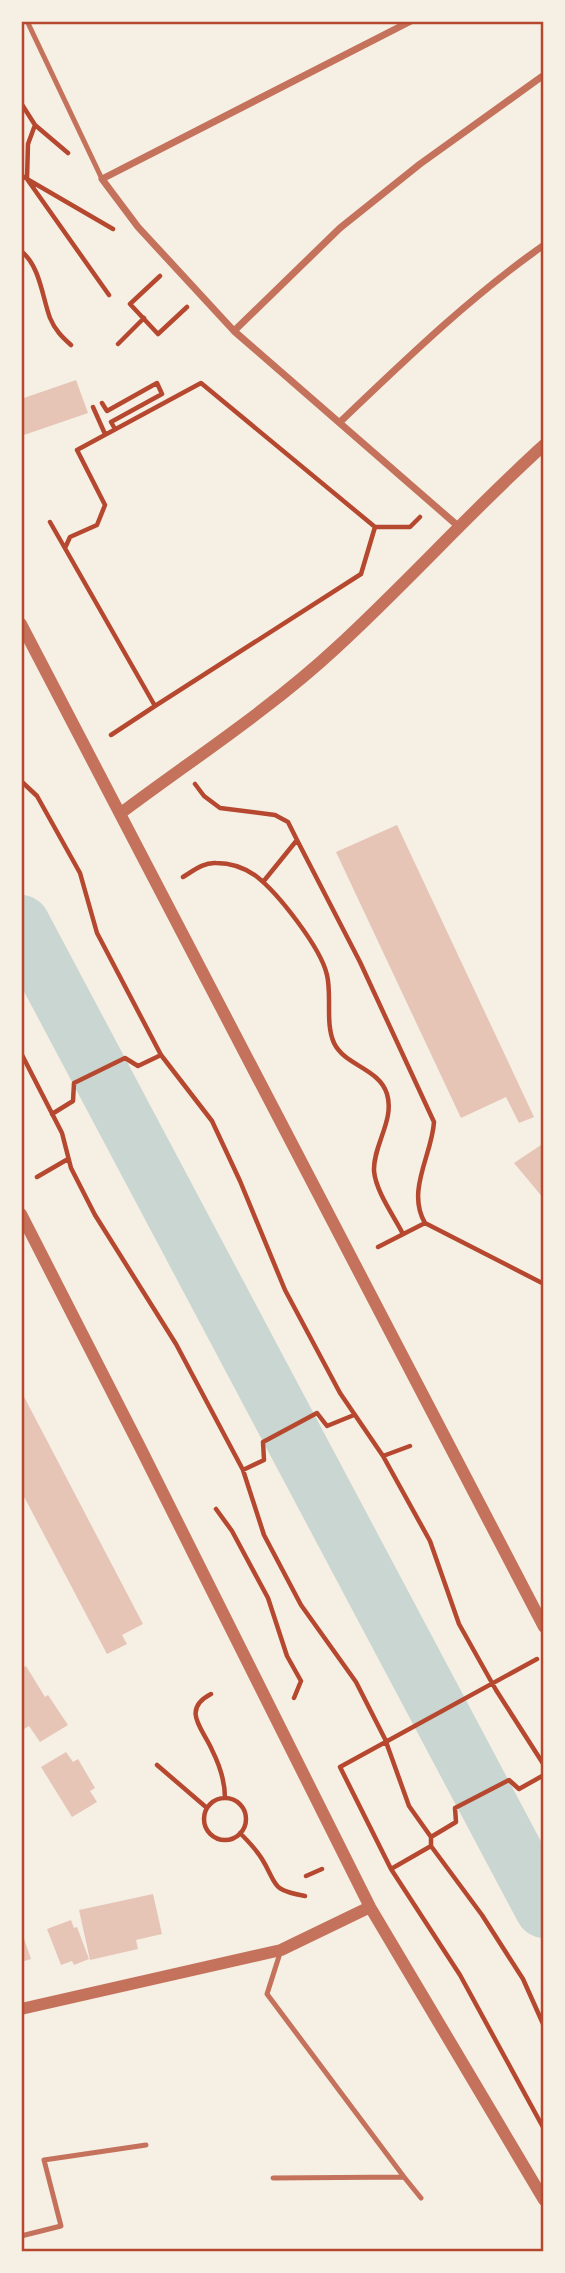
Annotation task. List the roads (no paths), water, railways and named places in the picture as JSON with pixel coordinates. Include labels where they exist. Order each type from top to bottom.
[{"type":"street","points":[[411,21],[102,179],[138,228],[234,331],[458,526]]},
{"type":"street","points":[[234,331],[340,228],[420,164],[544,75]]},
{"type":"street","points":[[340,422],[441,327],[519,262],[544,245]]},
{"type":"street","points":[[121,813],[291,687],[337,648],[458,526],[544,445]]},
{"type":"street","points":[[21,624],[544,1627]]},
{"type":"street","points":[[21,1214],[370,1907],[544,2200]]},
{"type":"street","points":[[21,2009],[281,1951],[370,1907]]},
{"type":"lane","points":[[27,21],[102,179]]},
{"type":"lane","points":[[281,1951],[267,1994],[421,2197]]},
{"type":"lane","points":[[21,2236],[61,2226],[44,2160],[146,2145]]},
{"type":"lane","points":[[273,2178],[404,2177]]},
{"type":"waterway","points":[[21,924],[544,1909]]}]
